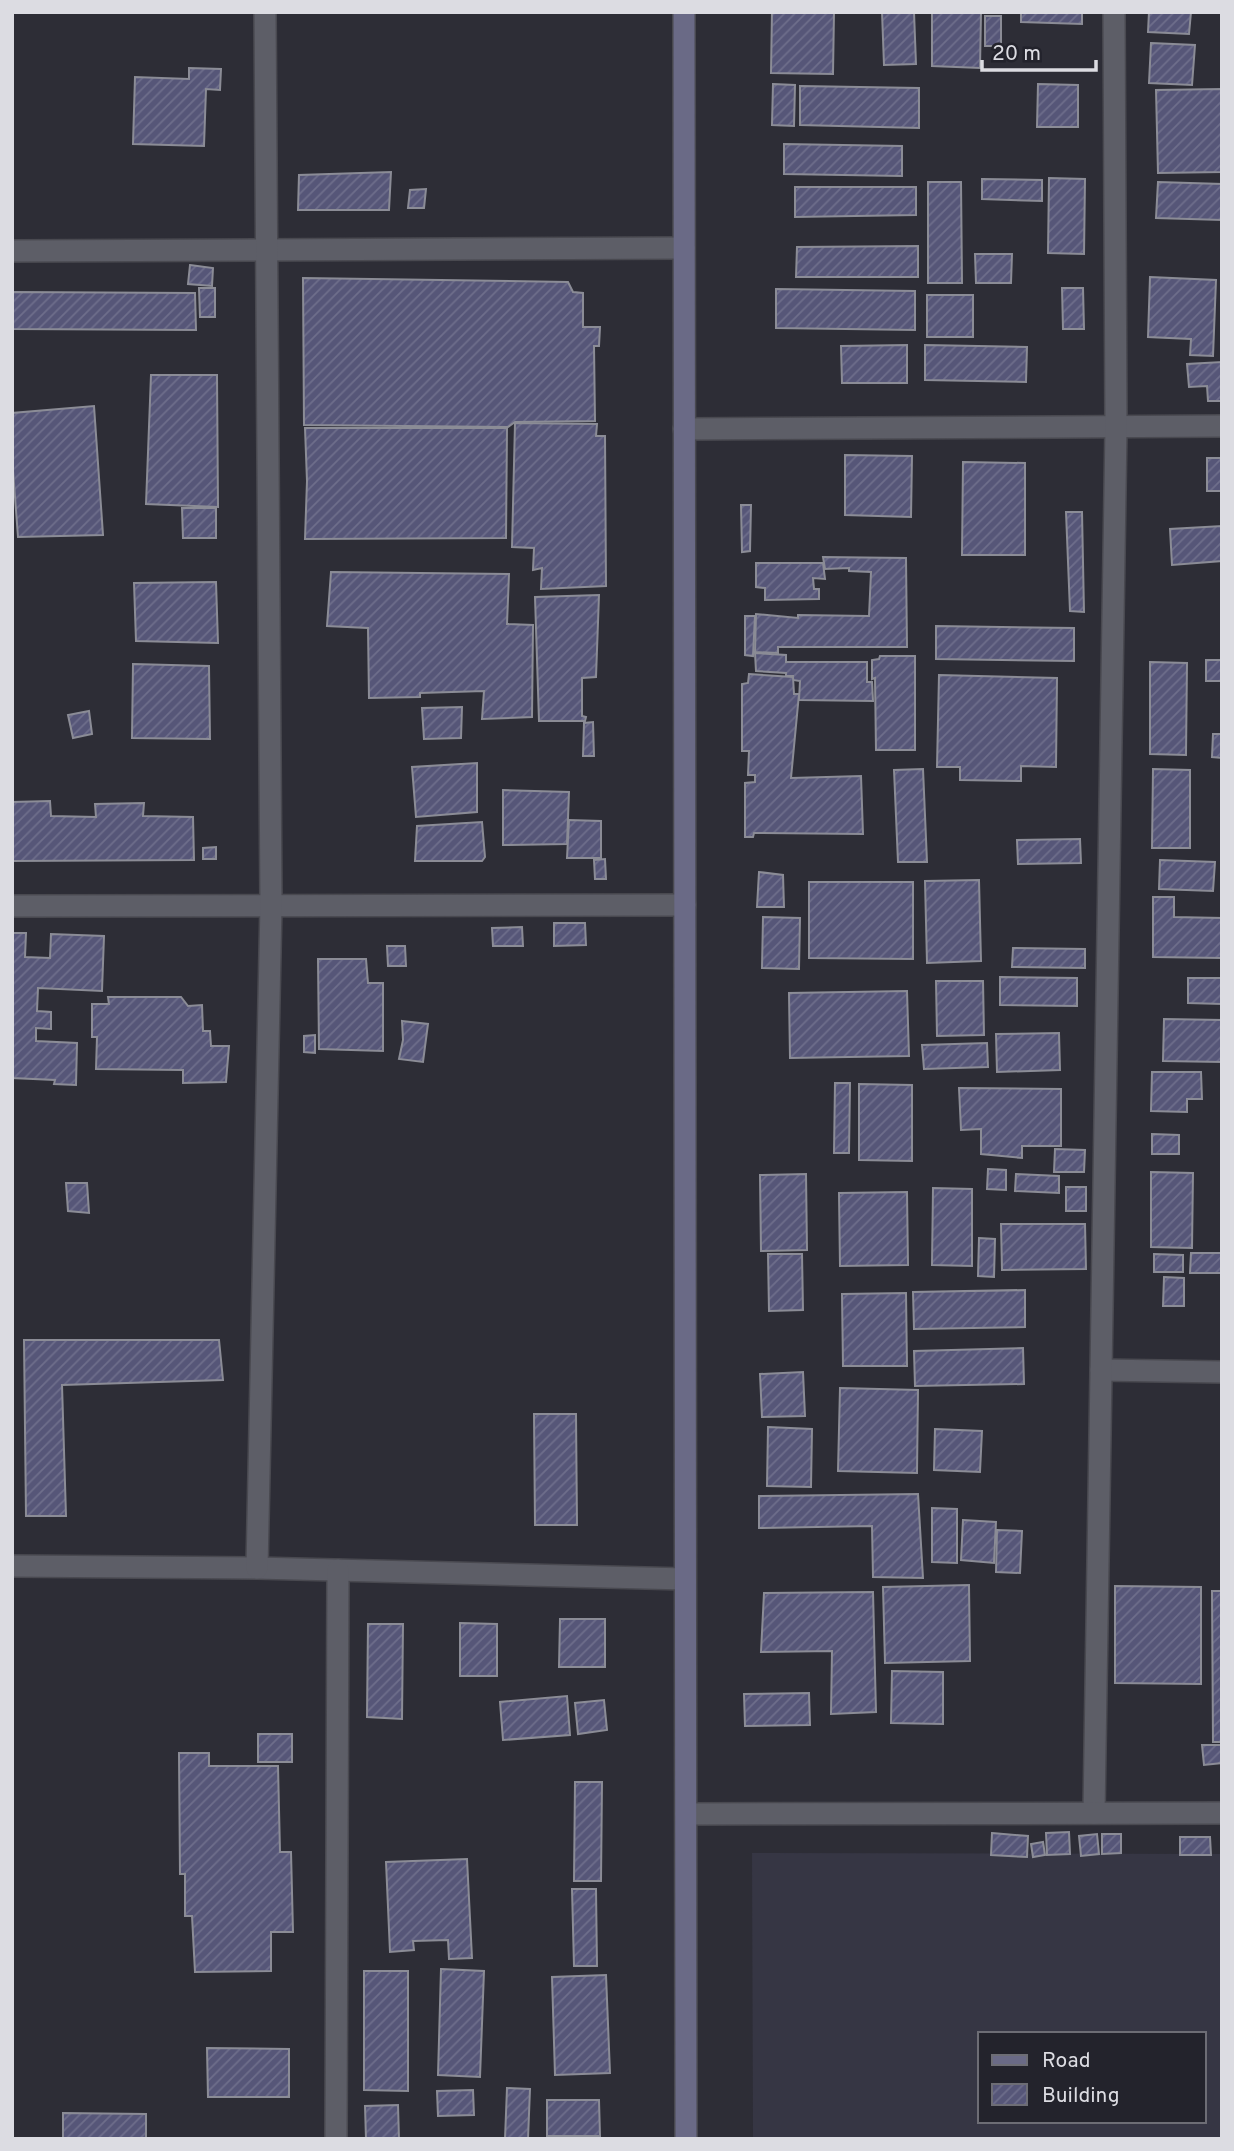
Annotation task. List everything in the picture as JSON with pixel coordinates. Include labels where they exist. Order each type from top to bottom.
[{"type":"main road","points":[[684,12],[686,2139]]},
{"type":"street","points":[[257,1568],[271,905],[265,12]]},
{"type":"street","points":[[1094,1813],[1116,428],[1114,12]]},
{"type":"street","points":[[12,251],[684,248]]},
{"type":"street","points":[[684,429],[1222,426]]},
{"type":"street","points":[[12,906],[685,905]]},
{"type":"street","points":[[1101,1370],[1222,1372]]},
{"type":"street","points":[[12,1566],[257,1568],[685,1579]]},
{"type":"street","points":[[335,2139],[338,1570]]},
{"type":"street","points":[[685,1814],[1222,1813]]},
{"type":"shaded area","points":[[752,1853],[1222,1854],[1222,2139],[753,2139]]},
{"type":"building","points":[[772,12],[834,12],[833,74],[771,73]]},
{"type":"building","points":[[882,12],[914,12],[916,64],[884,65]]},
{"type":"building","points":[[932,12],[981,12],[980,68],[932,66]]},
{"type":"building","points":[[1021,12],[1082,12],[1082,24],[1021,22]]},
{"type":"building","points":[[1149,12],[1191,12],[1189,34],[1148,32]]},
{"type":"building","points":[[985,16],[1001,16],[1001,46],[985,46]]},
{"type":"building","points":[[1151,43],[1195,45],[1192,85],[1149,83]]},
{"type":"building","points":[[189,68],[221,69],[220,90],[206,89],[204,146],[133,144],[135,77],[189,79]]},
{"type":"building","points":[[773,84],[795,85],[794,126],[772,125]]},
{"type":"building","points":[[1038,84],[1078,85],[1078,127],[1037,127]]},
{"type":"building","points":[[800,86],[919,88],[919,128],[800,125]]},
{"type":"building","points":[[1222,89],[1222,172],[1158,173],[1156,90]]},
{"type":"building","points":[[784,144],[902,146],[902,176],[784,174]]},
{"type":"building","points":[[391,172],[389,210],[298,210],[299,175]]},
{"type":"building","points":[[1049,178],[1085,179],[1084,254],[1048,253]]},
{"type":"building","points":[[982,179],[1042,180],[1042,201],[982,199]]},
{"type":"building","points":[[928,182],[961,182],[962,283],[928,283]]},
{"type":"building","points":[[1158,182],[1222,184],[1222,220],[1156,218]]},
{"type":"building","points":[[795,187],[916,187],[916,215],[795,217]]},
{"type":"building","points":[[426,189],[424,208],[408,208],[410,190]]},
{"type":"building","points":[[918,246],[918,277],[796,277],[797,247]]},
{"type":"building","points":[[975,254],[1012,254],[1011,283],[976,283]]},
{"type":"building","points":[[190,265],[213,268],[212,286],[188,284]]},
{"type":"building","points":[[1150,277],[1216,280],[1213,356],[1190,355],[1191,339],[1148,337]]},
{"type":"building","points":[[303,278],[568,282],[573,292],[583,293],[583,327],[600,327],[599,346],[594,346],[595,421],[515,422],[508,427],[304,425]]},
{"type":"building","points":[[199,288],[215,288],[215,317],[200,317]]},
{"type":"building","points":[[1062,288],[1083,288],[1084,329],[1063,329]]},
{"type":"building","points":[[776,289],[915,291],[915,330],[776,328]]},
{"type":"building","points":[[12,292],[195,293],[196,330],[12,329]]},
{"type":"building","points":[[927,295],[973,295],[973,337],[927,337]]},
{"type":"building","points":[[907,345],[907,383],[842,383],[841,346]]},
{"type":"building","points":[[925,345],[1027,347],[1026,382],[925,380]]},
{"type":"building","points":[[1222,362],[1222,401],[1208,401],[1207,386],[1189,387],[1187,364]]},
{"type":"building","points":[[151,375],[217,375],[218,507],[146,504]]},
{"type":"building","points":[[94,406],[103,535],[18,537],[12,457],[12,413]]},
{"type":"building","points":[[515,423],[597,424],[596,436],[605,436],[606,586],[541,589],[542,568],[533,570],[534,548],[512,547]]},
{"type":"building","points":[[305,428],[507,428],[506,538],[305,539]]},
{"type":"building","points":[[845,455],[912,456],[911,517],[845,515]]},
{"type":"building","points":[[1207,458],[1222,458],[1222,491],[1207,491]]},
{"type":"building","points":[[963,462],[1025,463],[1025,555],[962,555]]},
{"type":"building","points":[[741,505],[751,505],[750,551],[742,552]]},
{"type":"building","points":[[182,508],[216,508],[216,538],[183,538]]},
{"type":"building","points":[[1066,512],[1082,512],[1084,612],[1070,611]]},
{"type":"building","points":[[1222,526],[1222,561],[1172,565],[1170,529]]},
{"type":"building","points":[[823,557],[906,558],[907,647],[778,647],[778,653],[755,652],[756,614],[798,618],[798,615],[869,616],[871,572],[849,571],[849,568],[825,569]]},
{"type":"building","points":[[756,563],[823,563],[825,579],[813,578],[814,589],[819,589],[819,599],[765,600],[765,588],[756,587]]},
{"type":"building","points":[[331,572],[509,574],[507,624],[533,625],[532,717],[482,719],[484,691],[420,693],[420,697],[369,698],[368,628],[327,626]]},
{"type":"building","points":[[216,582],[218,643],[136,641],[134,583]]},
{"type":"building","points":[[599,595],[596,677],[582,678],[582,716],[586,717],[585,721],[539,721],[535,597]]},
{"type":"building","points":[[745,616],[755,616],[753,656],[745,655]]},
{"type":"building","points":[[936,626],[1074,628],[1074,661],[936,659]]},
{"type":"building","points":[[755,653],[786,655],[786,662],[867,662],[867,682],[872,682],[873,701],[799,700],[800,681],[793,680],[793,676],[786,676],[786,673],[756,671]]},
{"type":"building","points":[[880,656],[915,656],[915,750],[876,750],[875,678],[872,679],[872,660],[879,659]]},
{"type":"building","points":[[1206,660],[1222,660],[1222,681],[1206,681]]},
{"type":"building","points":[[1150,662],[1187,663],[1186,755],[1150,754]]},
{"type":"building","points":[[133,664],[209,666],[210,739],[132,738]]},
{"type":"building","points":[[749,674],[793,677],[794,694],[799,694],[791,778],[861,776],[863,834],[754,833],[753,837],[745,837],[745,783],[755,782],[755,775],[748,775],[749,751],[742,751],[742,684],[748,683]]},
{"type":"building","points":[[939,675],[1057,678],[1056,767],[1021,766],[1021,781],[960,780],[960,767],[937,767]]},
{"type":"building","points":[[462,707],[461,738],[424,739],[422,708]]},
{"type":"building","points":[[89,711],[92,734],[73,738],[68,715]]},
{"type":"building","points":[[593,722],[594,756],[583,756],[584,723]]},
{"type":"building","points":[[1213,734],[1222,734],[1222,758],[1212,757]]},
{"type":"building","points":[[477,763],[477,812],[416,817],[412,767]]},
{"type":"building","points":[[923,769],[927,862],[898,862],[894,770]]},
{"type":"building","points":[[1153,769],[1190,770],[1190,848],[1152,848]]},
{"type":"building","points":[[503,790],[569,792],[567,844],[503,845]]},
{"type":"building","points":[[50,801],[51,816],[96,817],[95,804],[144,803],[143,816],[193,817],[194,860],[12,861],[12,802]]},
{"type":"building","points":[[569,820],[601,821],[601,858],[567,858]]},
{"type":"building","points":[[482,822],[485,857],[482,861],[415,861],[417,826]]},
{"type":"building","points":[[1080,839],[1081,863],[1018,864],[1017,840]]},
{"type":"building","points":[[216,847],[216,859],[203,859],[203,848]]},
{"type":"building","points":[[605,859],[606,879],[595,879],[594,860]]},
{"type":"building","points":[[1160,860],[1215,862],[1213,891],[1159,889]]},
{"type":"building","points":[[759,872],[783,875],[784,907],[757,907]]},
{"type":"building","points":[[979,880],[981,961],[927,963],[925,881]]},
{"type":"building","points":[[809,882],[913,882],[913,959],[809,958]]},
{"type":"building","points":[[1153,897],[1174,897],[1174,917],[1222,918],[1222,958],[1153,957]]},
{"type":"building","points":[[763,917],[800,918],[799,969],[762,968]]},
{"type":"building","points":[[554,923],[585,923],[586,945],[554,946]]},
{"type":"building","points":[[522,927],[523,946],[493,946],[492,928]]},
{"type":"building","points":[[12,933],[26,933],[25,957],[50,958],[51,934],[104,936],[102,991],[38,988],[37,1011],[51,1012],[51,1029],[36,1028],[36,1041],[77,1043],[76,1085],[54,1084],[55,1080],[12,1078]]},
{"type":"building","points":[[387,946],[405,946],[406,966],[388,966]]},
{"type":"building","points":[[1013,948],[1085,949],[1085,968],[1012,967]]},
{"type":"building","points":[[318,959],[366,959],[368,983],[383,983],[383,1051],[319,1049]]},
{"type":"building","points":[[1000,977],[1077,978],[1077,1006],[1000,1005]]},
{"type":"building","points":[[1188,978],[1222,978],[1222,1004],[1188,1003]]},
{"type":"building","points":[[936,981],[983,981],[984,1035],[937,1036]]},
{"type":"building","points":[[907,991],[909,1056],[790,1058],[789,993]]},
{"type":"building","points":[[108,997],[181,997],[188,1006],[202,1005],[203,1031],[210,1031],[211,1046],[229,1046],[226,1082],[183,1083],[183,1070],[96,1069],[97,1037],[92,1037],[92,1004],[109,1004]]},
{"type":"building","points":[[1164,1019],[1222,1020],[1222,1062],[1163,1061]]},
{"type":"building","points":[[402,1021],[428,1024],[423,1062],[399,1059],[403,1040]]},
{"type":"building","points":[[1059,1033],[1060,1070],[997,1072],[996,1034]]},
{"type":"building","points":[[315,1035],[315,1053],[304,1052],[304,1036]]},
{"type":"building","points":[[987,1043],[988,1067],[924,1069],[922,1045]]},
{"type":"building","points":[[1152,1072],[1201,1072],[1202,1099],[1187,1099],[1187,1112],[1151,1111]]},
{"type":"building","points":[[835,1083],[850,1083],[849,1153],[834,1153]]},
{"type":"building","points":[[859,1084],[912,1085],[912,1161],[859,1160]]},
{"type":"building","points":[[959,1088],[1061,1089],[1061,1146],[1022,1146],[1022,1158],[981,1154],[981,1129],[961,1130]]},
{"type":"building","points":[[1152,1134],[1179,1135],[1179,1154],[1152,1154]]},
{"type":"building","points":[[1055,1149],[1085,1150],[1084,1172],[1054,1172]]},
{"type":"building","points":[[988,1169],[1006,1170],[1006,1190],[987,1189]]},
{"type":"building","points":[[1151,1172],[1193,1173],[1192,1248],[1151,1247]]},
{"type":"building","points":[[806,1174],[807,1250],[761,1251],[760,1175]]},
{"type":"building","points":[[1016,1174],[1059,1176],[1059,1193],[1015,1191]]},
{"type":"building","points":[[66,1183],[87,1183],[89,1213],[68,1211]]},
{"type":"building","points":[[1066,1187],[1086,1187],[1086,1211],[1066,1211]]},
{"type":"building","points":[[933,1188],[972,1189],[972,1266],[932,1265]]},
{"type":"building","points":[[907,1192],[908,1265],[840,1266],[839,1193]]},
{"type":"building","points":[[1001,1224],[1085,1224],[1086,1269],[1002,1270]]},
{"type":"building","points":[[979,1238],[995,1239],[994,1277],[978,1276]]},
{"type":"building","points":[[1191,1253],[1222,1253],[1222,1273],[1190,1273]]},
{"type":"building","points":[[768,1254],[802,1254],[803,1310],[769,1311]]},
{"type":"building","points":[[1154,1254],[1183,1255],[1183,1272],[1154,1272]]},
{"type":"building","points":[[1164,1277],[1184,1278],[1184,1306],[1163,1306]]},
{"type":"building","points":[[1025,1290],[1025,1327],[914,1329],[913,1292]]},
{"type":"building","points":[[906,1293],[907,1366],[843,1366],[842,1294]]},
{"type":"building","points":[[24,1340],[219,1340],[223,1380],[62,1385],[66,1516],[26,1516]]},
{"type":"building","points":[[1023,1348],[1024,1384],[915,1386],[914,1351]]},
{"type":"building","points":[[803,1372],[805,1416],[762,1417],[760,1374]]},
{"type":"building","points":[[840,1388],[918,1390],[917,1473],[838,1471]]},
{"type":"building","points":[[534,1414],[576,1414],[577,1525],[535,1525]]},
{"type":"building","points":[[768,1427],[812,1429],[811,1487],[767,1486]]},
{"type":"building","points":[[935,1429],[982,1431],[980,1472],[934,1470]]},
{"type":"building","points":[[918,1494],[923,1578],[873,1577],[872,1526],[759,1528],[759,1496]]},
{"type":"building","points":[[932,1508],[957,1509],[957,1563],[932,1562]]},
{"type":"building","points":[[963,1520],[996,1522],[994,1563],[961,1560]]},
{"type":"building","points":[[997,1530],[1022,1531],[1020,1573],[996,1572]]},
{"type":"building","points":[[969,1585],[970,1661],[885,1663],[883,1587]]},
{"type":"building","points":[[1115,1586],[1201,1587],[1201,1684],[1115,1683]]},
{"type":"building","points":[[1212,1591],[1222,1591],[1222,1742],[1213,1742]]},
{"type":"building","points":[[873,1592],[876,1712],[831,1714],[832,1651],[761,1652],[764,1593]]},
{"type":"building","points":[[560,1619],[605,1619],[605,1667],[559,1667]]},
{"type":"building","points":[[460,1623],[497,1624],[497,1676],[460,1676]]},
{"type":"building","points":[[368,1624],[403,1624],[402,1719],[367,1717]]},
{"type":"building","points":[[892,1671],[943,1672],[943,1724],[891,1723]]},
{"type":"building","points":[[809,1693],[810,1725],[745,1726],[744,1694]]},
{"type":"building","points":[[567,1696],[570,1735],[503,1740],[500,1702]]},
{"type":"building","points":[[604,1700],[607,1730],[578,1734],[575,1703]]},
{"type":"building","points":[[258,1734],[292,1734],[292,1762],[258,1762]]},
{"type":"building","points":[[1202,1745],[1222,1745],[1222,1763],[1204,1765]]},
{"type":"building","points":[[179,1753],[209,1753],[209,1766],[278,1766],[280,1852],[291,1852],[293,1932],[271,1932],[271,1971],[195,1972],[192,1916],[185,1916],[185,1874],[180,1874]]},
{"type":"building","points":[[575,1782],[602,1782],[601,1881],[574,1881]]},
{"type":"building","points":[[1069,1832],[1070,1854],[1047,1855],[1046,1833]]},
{"type":"building","points":[[992,1833],[1028,1836],[1027,1857],[991,1855]]},
{"type":"building","points":[[1097,1834],[1099,1854],[1081,1856],[1079,1836]]},
{"type":"building","points":[[1102,1834],[1121,1834],[1121,1853],[1102,1854]]},
{"type":"building","points":[[1180,1837],[1210,1837],[1211,1855],[1180,1855]]},
{"type":"building","points":[[1043,1842],[1045,1855],[1033,1857],[1031,1844]]},
{"type":"building","points":[[467,1859],[472,1958],[449,1959],[448,1940],[413,1941],[414,1950],[390,1952],[386,1862]]},
{"type":"building","points":[[572,1889],[596,1889],[597,1966],[574,1966]]},
{"type":"building","points":[[441,1969],[484,1971],[480,2077],[438,2075]]},
{"type":"building","points":[[364,1971],[408,1971],[408,2091],[364,2090]]},
{"type":"building","points":[[606,1975],[610,2073],[555,2075],[552,1977]]},
{"type":"building","points":[[207,2048],[289,2049],[289,2097],[208,2097]]},
{"type":"building","points":[[507,2088],[530,2089],[528,2139],[505,2139]]},
{"type":"building","points":[[473,2090],[474,2115],[438,2116],[437,2091]]},
{"type":"building","points":[[547,2100],[599,2100],[600,2136],[547,2136]]},
{"type":"building","points":[[398,2105],[399,2139],[366,2139],[365,2106]]},
{"type":"building","points":[[63,2113],[146,2114],[146,2139],[63,2139]]}]
